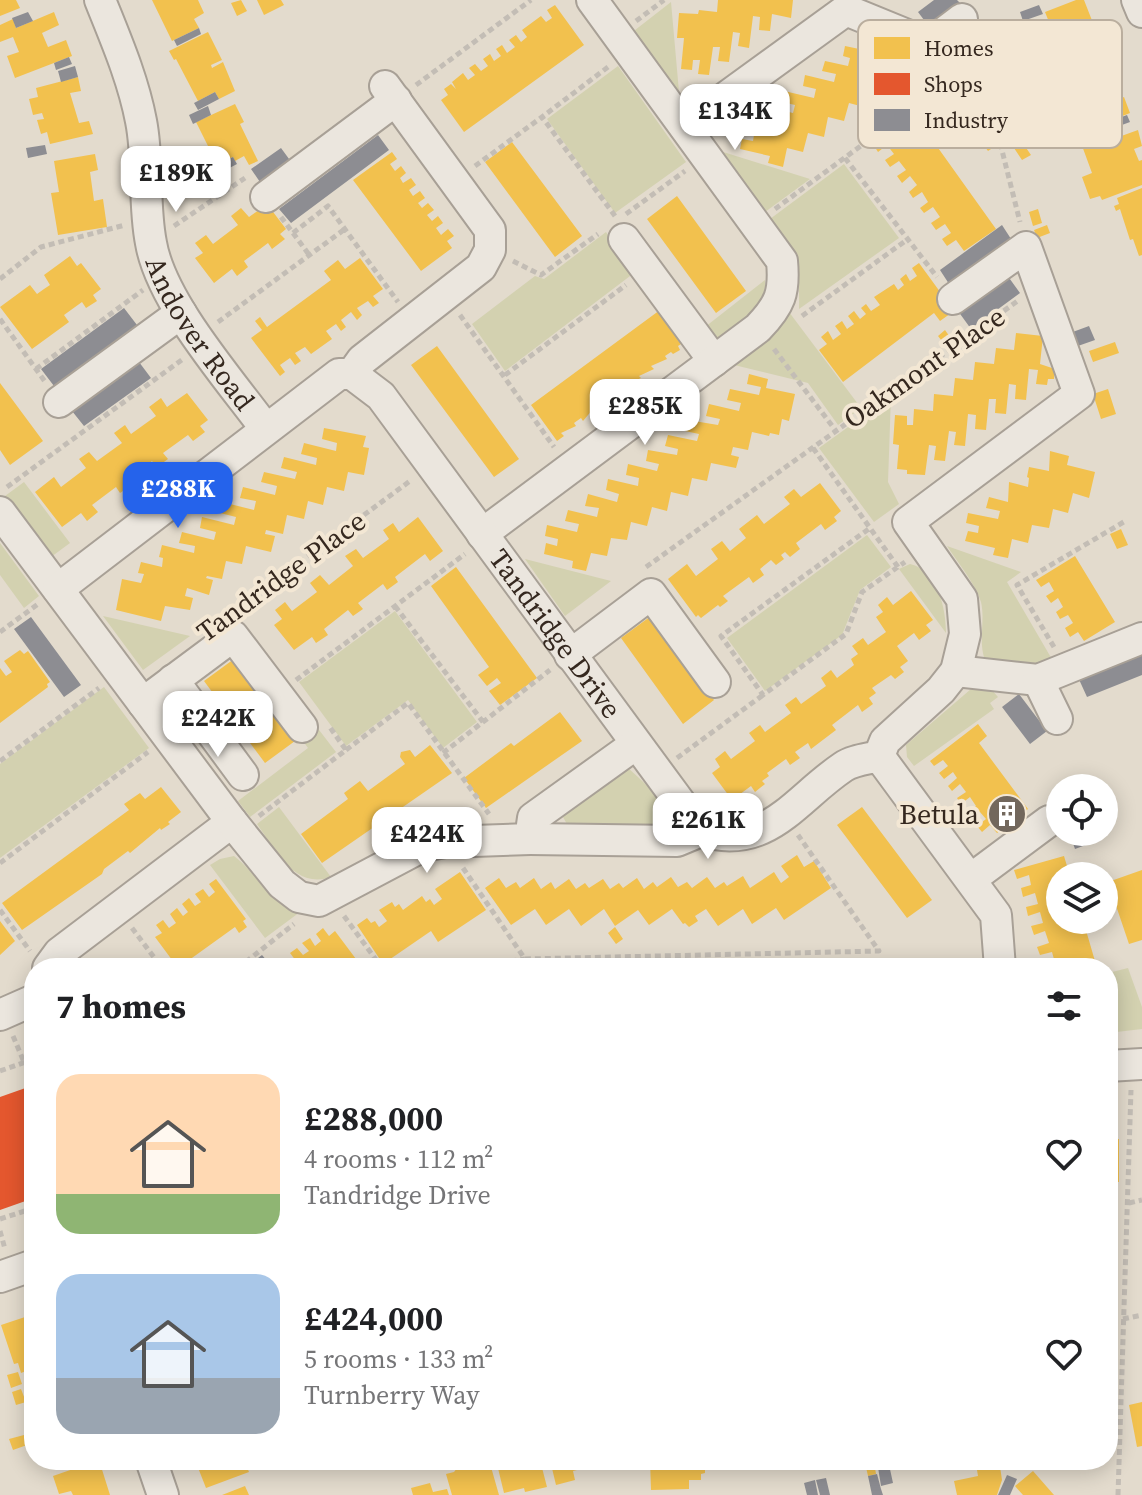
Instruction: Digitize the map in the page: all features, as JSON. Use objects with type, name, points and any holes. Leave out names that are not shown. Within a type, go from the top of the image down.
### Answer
[{"type":"street","name":"Andover Road","points":[[100,0],[130,77],[142,123],[150,230],[163,276],[194,332],[265,428]]},
{"type":"street","points":[[484,536],[758,328],[778,303],[785,284],[782,261],[592,0]]},
{"type":"street","points":[[1137,0],[1142,12]]},
{"type":"street","points":[[685,127],[846,10],[870,20]]},
{"type":"street","points":[[58,589],[265,428],[339,374],[352,374],[362,360],[481,267],[490,250],[490,230],[390,93],[266,197]]},
{"type":"street","points":[[621,229],[714,361]]},
{"type":"street","points":[[879,756],[885,741],[941,690],[956,671],[965,634],[962,599],[908,522],[1079,394],[1026,247],[953,299]]},
{"type":"street","points":[[59,402],[194,332]]},
{"type":"street","name":"Tandridge Drive","points":[[352,374],[381,396],[701,831]]},
{"type":"street","points":[[0,512],[232,822],[282,884],[299,897],[320,898],[423,846],[445,842],[677,841],[701,831],[723,837],[743,836],[763,829],[846,764],[879,756]]},
{"type":"street","points":[[570,655],[651,594],[715,682]]},
{"type":"street","points":[[143,703],[233,636],[302,727]]},
{"type":"street","points":[[956,671],[1038,680],[1142,638]]},
{"type":"street","points":[[173,680],[243,775]]},
{"type":"street","points":[[1038,680],[1057,719]]},
{"type":"street","points":[[519,840],[533,818],[636,744]]},
{"type":"street","points":[[879,756],[996,915],[999,958]]},
{"type":"street","points":[[49,958],[232,822]]},
{"type":"street","points":[[971,879],[1046,823]]},
{"type":"street","points":[[0,1015],[24,1004]]},
{"type":"street","points":[[0,1277],[24,1269]]},
{"type":"street","points":[[154,1470],[163,1495]]},
{"type":"path","points":[[390,93],[531,0]]},
{"type":"path","points":[[455,181],[629,51]]},
{"type":"path","points":[[542,117],[621,229]]},
{"type":"path","points":[[755,224],[859,148]]},
{"type":"path","points":[[1001,148],[1026,247]]},
{"type":"path","points":[[845,158],[953,299]]},
{"type":"path","points":[[0,279],[41,247],[150,230],[249,175],[310,256]]},
{"type":"path","points":[[293,233],[328,206],[411,320]]},
{"type":"path","points":[[0,492],[81,432],[194,332],[310,256],[345,229]]},
{"type":"path","points":[[793,322],[908,239]]},
{"type":"path","points":[[505,375],[647,270]]},
{"type":"path","points":[[36,369],[163,276]]},
{"type":"path","name":"Oakmont Place","points":[[758,328],[836,431],[1039,286]]},
{"type":"path","points":[[445,295],[570,470]]},
{"type":"path","points":[[0,319],[81,432]]},
{"type":"path","points":[[645,568],[836,431]]},
{"type":"path","points":[[813,448],[898,567]]},
{"type":"path","name":"Tandridge Place","points":[[227,616],[432,465]]},
{"type":"path","points":[[1067,668],[1017,585],[1127,520]]},
{"type":"path","points":[[763,695],[721,636],[870,528]]},
{"type":"path","points":[[296,681],[484,536]]},
{"type":"path","points":[[658,773],[846,634],[862,592],[925,548]]},
{"type":"path","points":[[0,632],[58,589]]},
{"type":"path","points":[[395,606],[483,722]]},
{"type":"path","points":[[443,753],[570,655]]},
{"type":"path","points":[[0,761],[120,672]]},
{"type":"path","points":[[346,750],[408,703],[443,753],[519,840]]},
{"type":"path","points":[[0,863],[168,737]]},
{"type":"path","points":[[569,958],[879,951],[783,815]]},
{"type":"path","points":[[445,842],[524,958]]},
{"type":"path","points":[[251,958],[308,913],[320,898],[373,958]]},
{"type":"path","points":[[117,908],[154,958]]},
{"type":"path","points":[[0,910],[38,958]]},
{"type":"path","points":[[0,1071],[24,1063]]},
{"type":"path","points":[[1118,1495],[1129,1203],[1127,1065]]},
{"type":"path","points":[[1129,1203],[1142,1200]]},
{"type":"path","points":[[0,1219],[24,1211]]},
{"type":"path","points":[[1123,1319],[1142,1315]]},
{"type":"shaded area","points":[[671,2],[680,103],[630,34]]},
{"type":"shaded area","points":[[618,66],[686,162],[615,213],[547,119]]},
{"type":"shaded area","points":[[720,151],[810,179],[765,212]]},
{"type":"shaded area","points":[[844,164],[899,238],[799,309],[794,261],[770,219]]},
{"type":"shaded area","points":[[606,232],[634,273],[505,371],[472,324],[535,276],[544,279]]},
{"type":"shaded area","points":[[765,280],[761,301],[756,309],[717,344],[705,327]]},
{"type":"shaded area","points":[[789,312],[861,408],[838,425],[808,383],[730,364]]},
{"type":"shaded area","points":[[891,396],[888,482],[899,504],[874,522],[819,448]]},
{"type":"shaded area","points":[[24,482],[70,543],[51,557],[5,496]]},
{"type":"shaded area","points":[[867,535],[891,567],[860,590],[842,635],[765,691],[727,638]]},
{"type":"shaded area","points":[[0,543],[39,596],[24,608],[0,575]]},
{"type":"shaded area","points":[[947,546],[1021,572],[1007,582],[1053,661],[1042,668],[988,666],[982,642],[981,602],[971,580]]},
{"type":"shaded area","points":[[525,559],[611,581],[565,616]]},
{"type":"shaded area","points":[[910,564],[920,568],[934,582],[942,602],[946,633],[899,569]]},
{"type":"shaded area","points":[[395,611],[477,722],[443,748],[408,700],[346,746],[299,682]]},
{"type":"shaded area","points":[[103,616],[190,636],[143,670]]},
{"type":"shaded area","points":[[104,687],[149,748],[0,858],[0,764]]},
{"type":"shaded area","points":[[971,689],[991,689],[998,697],[990,703],[994,709],[914,766],[907,757],[906,745]]},
{"type":"shaded area","points":[[316,726],[336,752],[250,817],[238,801],[308,748],[300,737]]},
{"type":"shaded area","points":[[629,769],[661,802],[670,823],[660,827],[568,826],[563,817],[567,810],[620,772]]},
{"type":"shaded area","points":[[279,807],[331,877],[306,878],[296,873],[279,855],[257,824]]},
{"type":"shaded area","points":[[234,856],[271,893],[300,912],[265,938],[210,865]]},
{"type":"shaded area","points":[[1128,968],[1142,1007],[1142,1029],[1118,1032],[1118,970]]},
{"type":"building: Homes","points":[[0,0],[16,0],[20,8],[0,16]]},
{"type":"building: Homes","points":[[152,0],[198,0],[204,13],[194,19],[199,28],[172,41]]},
{"type":"building: Homes","points":[[241,0],[247,11],[237,16],[231,3]]},
{"type":"building: Homes","points":[[257,0],[281,0],[284,5],[264,15]]},
{"type":"building: Homes","points":[[718,0],[793,0],[791,18],[772,14],[770,31],[759,30],[760,17],[753,16],[749,48],[738,46],[740,33],[733,32],[729,62],[718,61],[720,47],[713,47],[709,75],[698,74],[700,60],[693,60],[692,70],[681,69],[684,38],[677,38],[679,13],[698,14],[699,10],[717,12]]},
{"type":"building: Homes","points":[[1084,0],[1092,20],[1048,20],[1045,12]]},
{"type":"building: Homes","points":[[555,5],[584,45],[464,132],[441,100],[448,95],[444,89],[451,84],[456,89],[452,82],[463,73],[468,80],[475,75],[469,68],[475,64],[481,71],[488,66],[483,59],[490,54],[494,61],[501,56],[496,49],[502,45],[507,53],[515,47],[509,40],[516,35],[521,42],[527,37],[522,30],[541,16],[546,22],[552,18],[547,10]]},
{"type":"building: Homes","points":[[54,12],[59,25],[42,33],[48,47],[66,40],[72,56],[15,78],[7,56],[19,52],[13,37],[0,42],[0,25],[13,19],[16,28]]},
{"type":"building: Homes","points":[[208,32],[222,60],[211,65],[212,68],[223,62],[235,91],[219,99],[215,92],[198,101],[169,51]]},
{"type":"building: Homes","points":[[845,46],[858,49],[858,105],[849,103],[844,121],[828,117],[824,137],[808,133],[803,152],[787,148],[783,167],[768,163],[770,156],[740,149],[742,139],[753,141],[754,135],[741,131],[743,121],[773,128],[775,120],[761,116],[764,106],[793,113],[795,105],[782,102],[784,91],[814,98],[816,89],[803,86],[805,75],[834,82],[836,74],[822,71],[825,61],[848,66],[850,58],[843,56]]},
{"type":"building: Homes","points":[[78,77],[81,91],[70,93],[79,123],[89,121],[93,134],[50,144],[47,132],[41,134],[37,120],[44,119],[42,113],[33,115],[29,99],[38,97],[36,88]]},
{"type":"building: Homes","points":[[1124,97],[1130,113],[1122,116],[1122,98]]},
{"type":"building: Homes","points":[[235,104],[244,122],[240,124],[258,161],[249,165],[244,156],[217,164],[196,122]]},
{"type":"building: Homes","points":[[1138,130],[1142,146],[1134,149],[1139,161],[1142,160],[1142,185],[1102,200],[1100,196],[1090,199],[1082,177],[1092,173],[1083,148],[1122,148],[1122,136]]},
{"type":"building: Homes","points":[[512,142],[582,236],[555,257],[485,162]]},
{"type":"building: Homes","points":[[889,148],[938,148],[996,229],[964,251],[956,240],[947,246],[942,239],[951,233],[945,224],[936,230],[931,223],[940,217],[933,207],[924,213],[920,208],[928,202],[922,192],[913,198],[909,192],[917,185],[910,176],[902,183],[897,176],[906,170],[899,161],[890,167],[885,160],[894,154]]},
{"type":"building: Homes","points":[[1014,148],[1026,148],[1031,155],[1022,160]]},
{"type":"building: Homes","points":[[392,152],[397,159],[390,164],[395,171],[401,166],[406,173],[400,178],[403,183],[411,178],[416,185],[409,190],[413,196],[420,191],[425,198],[418,203],[422,208],[428,203],[434,210],[427,215],[432,221],[438,216],[443,223],[436,228],[441,235],[448,229],[454,236],[447,241],[452,248],[421,271],[353,180]]},
{"type":"building: Homes","points":[[95,154],[98,170],[90,172],[94,201],[103,199],[107,227],[58,235],[51,193],[59,192],[54,161]]},
{"type":"building: Homes","points":[[1142,188],[1142,255],[1139,256],[1120,209],[1116,211],[1114,206],[1119,204],[1117,198]]},
{"type":"building: Homes","points":[[677,196],[746,291],[716,313],[647,219]]},
{"type":"building: Homes","points":[[267,204],[286,229],[280,234],[285,239],[272,249],[268,243],[244,261],[248,267],[237,276],[232,269],[214,283],[195,258],[203,253],[195,243],[206,235],[213,244],[238,225],[231,216],[241,208],[249,217]]},
{"type":"building: Homes","points":[[1038,209],[1042,223],[1033,226],[1029,212]]},
{"type":"building: Homes","points":[[1047,225],[1050,233],[1037,238],[1034,230]]},
{"type":"building: Homes","points":[[70,256],[77,266],[81,263],[101,289],[93,295],[97,301],[86,308],[82,302],[64,315],[69,322],[32,349],[0,307],[30,285],[37,294],[50,285],[44,275]]},
{"type":"building: Homes","points":[[360,258],[383,289],[373,296],[379,303],[373,307],[368,301],[357,308],[362,315],[357,320],[351,312],[341,320],[346,327],[341,331],[336,324],[326,331],[332,339],[311,354],[305,347],[295,353],[301,361],[295,365],[290,358],[280,365],[285,372],[280,376],[251,338],[262,330],[255,321],[260,317],[267,327],[331,280],[324,271],[338,260],[345,269]]},
{"type":"building: Homes","points":[[919,263],[954,311],[940,321],[934,313],[843,382],[819,350],[827,344],[821,337],[828,331],[833,340],[841,334],[835,326],[842,321],[847,329],[854,324],[848,316],[854,311],[860,319],[866,314],[861,308],[866,304],[871,311],[880,305],[874,297],[894,284],[898,290],[904,285],[900,279],[906,274],[910,281],[917,276],[912,268]]},
{"type":"building: Homes","points":[[660,310],[684,342],[678,346],[680,350],[671,352],[665,356],[667,359],[651,366],[654,369],[626,385],[628,388],[621,393],[619,390],[612,394],[615,397],[608,402],[606,399],[596,412],[593,409],[583,421],[581,418],[574,423],[576,426],[561,433],[564,436],[557,441],[531,405]]},
{"type":"building: Homes","points":[[945,330],[952,340],[945,345],[938,336]]},
{"type":"building: Homes","points":[[1016,333],[1043,336],[1040,364],[1055,369],[1054,379],[1048,379],[1047,385],[1036,384],[1038,370],[1029,369],[1026,400],[1015,399],[1016,385],[1009,384],[1006,414],[995,413],[996,399],[989,399],[986,430],[975,429],[976,415],[968,414],[965,446],[954,445],[956,432],[949,431],[945,461],[934,460],[936,446],[929,445],[925,475],[907,474],[907,470],[897,469],[899,445],[893,444],[895,415],[907,416],[907,425],[913,425],[914,409],[933,411],[934,394],[953,396],[955,378],[973,380],[975,362],[994,364],[996,348],[1014,350]]},
{"type":"building: Homes","points":[[1115,342],[1119,353],[1093,362],[1089,351]]},
{"type":"building: Homes","points":[[437,346],[519,459],[494,477],[411,365]]},
{"type":"building: Homes","points":[[749,374],[768,379],[766,388],[795,394],[789,421],[782,419],[779,435],[752,432],[748,450],[733,447],[731,455],[739,457],[736,468],[711,463],[707,481],[692,478],[688,496],[671,492],[667,511],[652,507],[647,526],[631,522],[627,540],[611,538],[607,556],[591,553],[586,571],[572,568],[573,561],[544,554],[546,543],[557,546],[558,539],[545,536],[547,525],[577,532],[579,524],[565,521],[568,510],[597,517],[599,508],[585,506],[588,494],[617,502],[619,494],[606,490],[608,479],[638,486],[639,478],[626,475],[628,464],[657,471],[659,464],[646,461],[648,450],[677,455],[678,449],[665,446],[668,435],[697,441],[699,434],[685,431],[688,420],[718,425],[720,419],[706,416],[709,404],[739,411],[741,403],[727,400],[730,389],[759,395],[761,387],[747,384]]},
{"type":"building: Homes","points":[[0,383],[43,441],[10,465],[0,450]]},
{"type":"building: Homes","points":[[1108,389],[1116,414],[1101,419],[1093,394]]},
{"type":"building: Homes","points":[[187,393],[208,420],[200,426],[205,432],[193,441],[188,435],[163,453],[168,459],[157,467],[152,461],[128,479],[132,485],[120,493],[116,487],[92,505],[98,512],[87,521],[81,513],[62,527],[35,492],[54,477],[61,487],[86,468],[79,459],[89,452],[97,461],[122,443],[114,433],[125,425],[131,434],[156,416],[149,407],[161,398],[167,407]]},
{"type":"building: Homes","points":[[324,428],[366,436],[363,447],[369,448],[364,475],[348,472],[344,491],[327,487],[323,505],[308,501],[304,519],[287,515],[283,534],[266,530],[265,534],[275,536],[271,552],[246,546],[242,564],[226,561],[222,579],[207,576],[213,580],[209,595],[187,588],[185,596],[193,598],[190,610],[165,606],[161,621],[116,610],[122,579],[141,583],[144,574],[138,573],[141,562],[162,567],[163,558],[159,557],[162,545],[194,553],[195,546],[179,543],[182,532],[214,540],[216,532],[200,528],[202,517],[234,525],[236,517],[220,513],[222,502],[254,510],[256,501],[240,498],[243,487],[275,495],[277,486],[261,482],[264,472],[295,479],[297,472],[281,468],[284,457],[316,465],[317,458],[301,454],[304,443],[336,451],[337,443],[322,439]]},
{"type":"building: Homes","points":[[1050,451],[1069,456],[1067,465],[1095,472],[1089,498],[1073,493],[1068,513],[1053,509],[1049,528],[1032,525],[1028,543],[1012,539],[1008,558],[993,555],[995,548],[965,541],[968,531],[978,533],[979,526],[966,523],[968,513],[998,519],[1000,511],[986,508],[989,497],[1008,502],[1009,482],[1028,487],[1029,467],[1049,471]]},
{"type":"building: Homes","points":[[820,483],[841,511],[834,517],[837,521],[825,530],[821,524],[796,543],[800,549],[790,557],[785,552],[781,555],[784,559],[776,565],[771,560],[760,569],[764,575],[753,583],[749,577],[723,596],[728,601],[701,618],[696,617],[668,579],[687,564],[696,576],[718,559],[711,549],[722,541],[730,551],[746,538],[739,529],[757,515],[764,524],[790,504],[784,497],[794,489],[801,497]]},
{"type":"building: Homes","points":[[418,517],[443,551],[430,561],[425,554],[395,577],[398,582],[387,590],[383,584],[358,603],[363,609],[353,616],[348,610],[324,629],[328,635],[316,643],[312,637],[294,650],[274,625],[282,619],[275,610],[285,602],[292,611],[317,592],[310,583],[320,575],[329,585],[353,566],[345,556],[356,549],[363,558],[389,539],[383,530],[393,523],[399,532]]},
{"type":"building: Homes","points":[[1121,529],[1128,545],[1117,549],[1110,534]]},
{"type":"building: Homes","points":[[1075,556],[1115,622],[1084,641],[1078,632],[1070,637],[1065,628],[1073,623],[1068,615],[1060,619],[1056,612],[1063,607],[1058,598],[1051,603],[1046,596],[1054,591],[1049,582],[1041,587],[1036,580]]},
{"type":"building: Homes","points":[[456,567],[537,678],[500,705],[489,691],[501,683],[497,678],[487,686],[478,675],[489,667],[431,586]]},
{"type":"building: Homes","points":[[911,591],[933,620],[926,625],[931,631],[919,640],[914,633],[897,646],[908,661],[900,667],[904,672],[895,679],[891,675],[872,688],[876,693],[869,698],[873,704],[862,712],[858,705],[832,725],[836,730],[811,749],[808,743],[795,752],[800,758],[790,765],[786,759],[767,773],[769,776],[762,781],[765,784],[755,792],[751,786],[732,800],[712,773],[720,767],[715,759],[725,751],[731,759],[755,741],[749,733],[760,725],[765,732],[791,713],[785,705],[796,697],[801,704],[826,686],[821,678],[831,670],[837,678],[854,665],[851,659],[858,654],[852,646],[863,638],[868,645],[886,632],[876,617],[883,612],[878,605],[887,597],[893,605]]},
{"type":"building: Homes","points":[[651,616],[714,700],[683,724],[621,638]]},
{"type":"building: Homes","points":[[20,650],[24,654],[28,651],[50,682],[48,687],[0,723],[0,668],[6,676],[12,672],[4,661]]},
{"type":"building: Homes","points":[[234,659],[295,741],[265,763],[204,681]]},
{"type":"building: Homes","points":[[560,712],[582,741],[486,808],[464,778]]},
{"type":"building: Homes","points":[[978,724],[987,736],[979,743],[1028,809],[997,833],[990,825],[982,832],[977,826],[986,819],[980,812],[971,818],[967,813],[976,806],[970,797],[961,804],[957,798],[966,792],[960,784],[952,791],[948,786],[957,778],[953,772],[944,779],[939,773],[948,766],[943,760],[934,766],[930,761]]},
{"type":"building: Homes","points":[[430,745],[452,773],[322,863],[301,834],[348,799],[344,793],[360,781],[368,791],[405,764],[400,757],[401,752],[410,750],[415,757]]},
{"type":"building: Homes","points":[[161,787],[181,812],[168,822],[170,824],[160,828],[130,853],[128,851],[104,869],[102,874],[22,930],[2,903],[129,810],[124,804],[140,793],[145,799]]},
{"type":"building: Homes","points":[[862,807],[932,900],[907,918],[837,825]]},
{"type":"building: Homes","points":[[797,855],[804,867],[814,861],[831,888],[784,920],[776,908],[752,924],[743,909],[718,926],[706,909],[695,916],[698,921],[689,927],[672,909],[649,925],[638,910],[615,926],[604,909],[581,926],[569,909],[546,925],[535,909],[511,925],[485,888],[499,878],[506,888],[516,882],[520,888],[534,878],[541,889],[551,882],[555,889],[569,879],[576,889],[585,883],[589,888],[603,879],[610,889],[619,883],[623,888],[637,878],[644,889],[653,882],[657,887],[671,877],[678,887],[687,882],[692,888],[707,877],[715,888],[724,882],[727,886],[743,876],[750,888],[774,872],[781,883],[789,877],[781,866]]},
{"type":"building: Homes","points":[[1064,856],[1066,862],[1046,862],[1046,934],[1045,931],[1034,935],[1031,926],[1043,923],[1040,912],[1028,916],[1026,907],[1038,904],[1035,893],[1023,897],[1021,888],[1031,885],[1029,875],[1017,879],[1014,870]]},
{"type":"building: Homes","points":[[1142,870],[1142,940],[1129,944],[1118,912],[1118,878]]},
{"type":"building: Homes","points":[[460,872],[486,910],[438,942],[431,931],[392,958],[379,958],[357,925],[367,918],[379,927],[387,921],[379,910],[392,902],[395,907],[399,904],[403,910],[422,896],[434,905],[442,899],[435,889]]},
{"type":"building: Homes","points":[[216,879],[246,919],[243,921],[247,927],[239,933],[235,927],[192,958],[171,958],[155,937],[162,933],[156,925],[163,920],[169,928],[176,923],[170,914],[177,908],[183,916],[188,912],[182,904],[189,898],[195,906],[201,902],[195,894],[203,889],[209,897],[215,892],[209,884]]},
{"type":"building: Homes","points":[[0,921],[15,941],[0,955]]},
{"type":"building: Homes","points":[[615,927],[623,939],[616,944],[608,933]]},
{"type":"building: Homes","points":[[323,928],[329,936],[335,931],[355,958],[294,958],[290,953],[297,948],[303,955],[309,951],[302,943],[310,938],[315,946],[321,941],[316,934]]},
{"type":"building: Homes","points":[[1046,934],[1087,934],[1094,958],[1054,958],[1052,952],[1040,955],[1037,947],[1049,943]]},
{"type":"building: Homes","points":[[1118,1139],[1119,1139],[1118,1182]]},
{"type":"building: Homes","points":[[24,1317],[24,1372],[21,1373],[18,1363],[14,1364],[1,1325]]},
{"type":"building: Homes","points":[[18,1372],[22,1384],[11,1388],[7,1375]]},
{"type":"building: Homes","points":[[21,1389],[24,1403],[16,1405],[12,1392]]},
{"type":"building: Homes","points":[[1142,1402],[1142,1446],[1137,1447],[1129,1405]]},
{"type":"building: Homes","points":[[24,1435],[24,1446],[13,1450],[9,1439]]},
{"type":"building: Homes","points":[[70,1470],[102,1470],[110,1495],[73,1495],[71,1491],[59,1494],[53,1476]]},
{"type":"building: Homes","points":[[199,1470],[249,1472],[206,1488]]},
{"type":"building: Homes","points":[[492,1470],[499,1495],[452,1495],[446,1474]]},
{"type":"building: Homes","points":[[498,1470],[543,1470],[547,1487],[504,1493]]},
{"type":"building: Homes","points":[[552,1470],[577,1470],[573,1471],[575,1480],[556,1485]]},
{"type":"building: Homes","points":[[650,1470],[705,1470],[701,1480],[689,1480],[689,1489],[651,1490]]},
{"type":"building: Homes","points":[[867,1470],[875,1470],[876,1474],[868,1476]]},
{"type":"building: Homes","points":[[977,1470],[1000,1470],[1002,1480],[997,1495],[957,1495],[954,1481],[978,1476]]},
{"type":"building: Homes","points":[[1033,1471],[1054,1495],[1023,1495],[1015,1486]]},
{"type":"building: Homes","points":[[430,1483],[433,1492],[447,1489],[449,1495],[413,1495],[411,1488]]},
{"type":"building: Homes","points":[[245,1486],[249,1495],[222,1495]]},
{"type":"building: Shops","points":[[24,1089],[24,1202],[0,1210],[0,1097]]},
{"type":"building: Industry","points":[[934,0],[957,0],[961,4],[940,20],[924,20],[918,12]]},
{"type":"building: Industry","points":[[1039,5],[1043,14],[1023,20],[1020,12]]},
{"type":"building: Industry","points":[[28,12],[33,21],[16,28],[12,18]]},
{"type":"building: Industry","points":[[199,28],[201,34],[177,46],[174,40]]},
{"type":"building: Industry","points":[[69,57],[72,64],[56,70],[54,63]]},
{"type":"building: Industry","points":[[75,66],[78,77],[61,82],[58,71]]},
{"type":"building: Industry","points":[[215,92],[219,99],[198,110],[194,103]]},
{"type":"building: Industry","points":[[208,106],[211,115],[193,124],[189,115]]},
{"type":"building: Industry","points":[[1127,115],[1130,122],[1122,125],[1122,117]]},
{"type":"building: Industry","points":[[378,135],[389,150],[291,223],[279,209]]},
{"type":"building: Industry","points":[[45,145],[47,154],[28,158],[26,148]]},
{"type":"building: Industry","points":[[281,148],[292,163],[262,185],[251,169]]},
{"type":"building: Industry","points":[[233,157],[237,164],[218,174],[214,166]]},
{"type":"building: Industry","points":[[1002,225],[1013,242],[951,287],[940,270]]},
{"type":"building: Industry","points":[[1007,275],[1020,293],[971,329],[958,311]]},
{"type":"building: Industry","points":[[124,308],[137,325],[54,386],[41,369]]},
{"type":"building: Industry","points":[[1089,326],[1095,340],[1075,347],[1070,333]]},
{"type":"building: Industry","points":[[139,362],[151,378],[84,426],[72,411]]},
{"type":"building: Industry","points":[[31,617],[81,685],[64,697],[14,629]]},
{"type":"building: Industry","points":[[1142,648],[1142,675],[1087,697],[1077,675]]},
{"type":"building: Industry","points":[[1019,694],[1047,731],[1030,744],[1002,707]]},
{"type":"building: Industry","points":[[878,1470],[890,1470],[893,1483],[881,1486]]},
{"type":"building: Industry","points":[[877,1474],[883,1495],[872,1495],[868,1476]]},
{"type":"building: Industry","points":[[1007,1475],[1017,1479],[1010,1495],[998,1495]]},
{"type":"building: Industry","points":[[826,1478],[830,1495],[820,1495],[816,1480]]},
{"type":"building: Industry","points":[[815,1480],[818,1495],[807,1495],[804,1483]]},
{"type":"place","name":"Betula","points":[[1007,814]]}]
